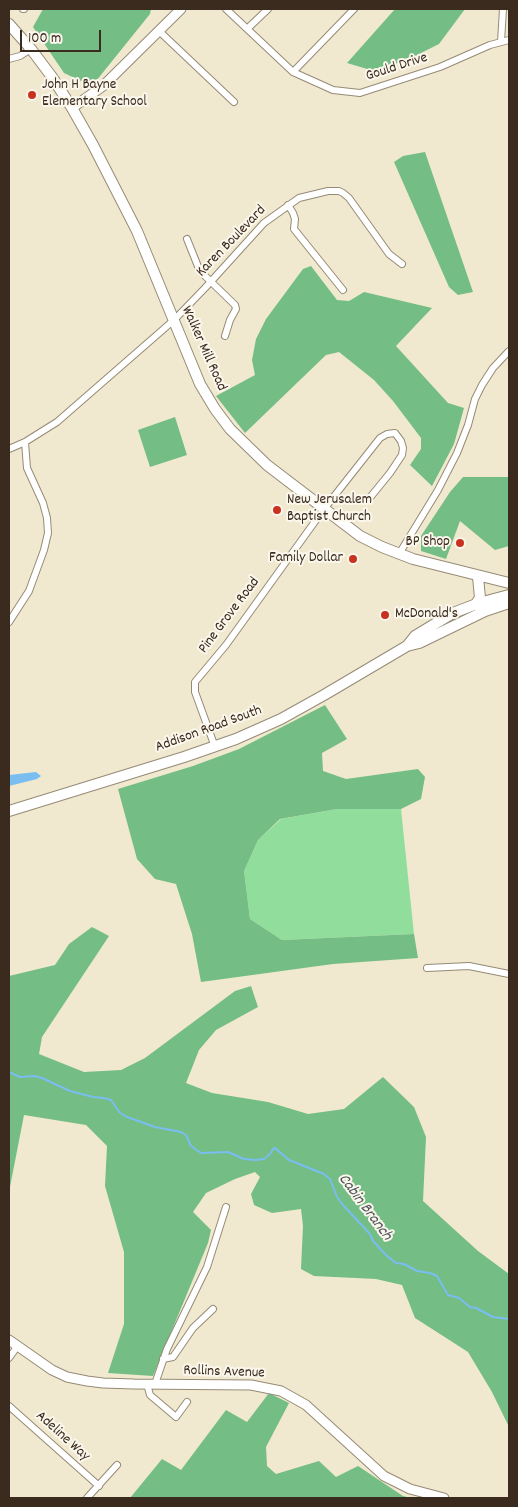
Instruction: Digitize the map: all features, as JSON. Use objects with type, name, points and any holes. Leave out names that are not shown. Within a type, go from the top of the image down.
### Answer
[{"type":"main road","name":"Walker Mill Road","points":[[9,24],[31,50],[72,108],[103,162],[137,231],[200,384],[230,429],[267,465],[360,536],[382,548],[413,559],[478,577],[509,583]]},
{"type":"main road","points":[[478,577],[490,587],[494,603],[509,603]]},
{"type":"main road","points":[[475,604],[480,598],[478,577]]},
{"type":"main road","name":"Addison Road South","points":[[9,811],[215,746],[281,719],[407,646],[467,619],[509,595]]},
{"type":"main road","name":"Addison Road South","points":[[407,646],[415,636],[453,613],[475,604],[494,603]]},
{"type":"street","points":[[72,108],[103,86],[181,9]]},
{"type":"street","name":"Gould Drive","points":[[226,9],[292,72],[333,90],[360,93],[440,67],[490,45],[509,40]]},
{"type":"street","points":[[247,29],[268,9]]},
{"type":"street","points":[[292,72],[354,9]]},
{"type":"street","points":[[501,42],[503,9]]},
{"type":"street","points":[[159,31],[234,102]]},
{"type":"street","points":[[9,59],[31,50]]},
{"type":"street","name":"Karen Boulevard","points":[[9,449],[25,442],[57,422],[174,320],[264,223],[299,198],[328,191],[344,193],[389,254],[402,264]]},
{"type":"street","points":[[288,205],[295,219],[294,229],[343,290]]},
{"type":"street","points":[[187,239],[199,269],[236,306],[225,336]]},
{"type":"street","points":[[399,554],[458,453],[475,399],[482,385],[492,368],[509,351]]},
{"type":"street","points":[[324,510],[380,438],[386,434],[395,433],[401,441],[402,455],[368,500],[355,500]]},
{"type":"street","points":[[9,622],[29,591],[48,533],[44,503],[27,468],[25,442]]},
{"type":"street","name":"Pine Grove Road","points":[[215,746],[195,692],[194,684],[243,621],[324,510]]},
{"type":"street","points":[[427,968],[469,966],[509,974]]},
{"type":"street","points":[[187,1402],[176,1417],[150,1395],[151,1384],[207,1267],[226,1207]]},
{"type":"street","points":[[163,1359],[173,1357],[193,1328],[213,1309]]},
{"type":"street","name":"Rollins Avenue","points":[[9,1340],[52,1370],[67,1376],[103,1383],[251,1385],[281,1391],[306,1405],[384,1476],[410,1489],[444,1498]]},
{"type":"street","points":[[9,1358],[17,1347]]},
{"type":"street","name":"Adeline Way","points":[[9,1406],[99,1486]]},
{"type":"street","points":[[87,1498],[117,1466]]},
{"type":"green space","points":[[43,9],[151,9],[150,14],[92,86],[64,73],[33,27]]},
{"type":"green space","points":[[395,9],[465,9],[439,44],[407,60],[374,71],[347,63]]},
{"type":"green space","points":[[425,152],[473,292],[458,295],[449,287],[394,162],[403,156]]},
{"type":"green space","points":[[311,266],[337,300],[349,301],[364,292],[432,308],[396,346],[448,403],[464,408],[454,444],[432,486],[410,465],[421,449],[421,438],[393,401],[374,380],[339,352],[326,355],[245,433],[216,396],[255,375],[252,360],[256,339],[266,319],[303,269]]},
{"type":"green space","points":[[175,417],[187,455],[150,467],[138,430]]},
{"type":"green space","points":[[463,477],[509,477],[509,546],[495,550],[460,521],[446,559],[421,551],[421,536],[450,492]]},
{"type":"green space","points":[[325,705],[347,739],[322,753],[323,771],[346,779],[418,769],[425,777],[421,799],[401,809],[337,809],[280,819],[258,840],[244,871],[250,919],[282,940],[414,934],[418,958],[333,964],[201,982],[192,934],[176,884],[155,879],[137,859],[118,789],[193,766],[239,749]]},
{"type":"green space","points":[[337,809],[401,809],[414,934],[282,940],[250,919],[244,871],[258,840],[281,819]]},
{"type":"green space","points":[[92,927],[109,936],[42,1037],[39,1054],[84,1072],[121,1070],[145,1058],[235,991],[251,986],[258,1007],[216,1030],[199,1050],[186,1083],[212,1093],[268,1102],[308,1114],[344,1109],[383,1077],[414,1107],[426,1137],[423,1201],[478,1251],[509,1274],[509,1427],[492,1392],[468,1352],[415,1318],[402,1285],[376,1279],[314,1276],[301,1269],[303,1226],[301,1209],[272,1213],[254,1205],[251,1194],[260,1177],[255,1172],[206,1193],[193,1212],[211,1230],[208,1243],[153,1376],[108,1373],[124,1324],[124,1252],[105,1186],[107,1146],[86,1125],[24,1115],[9,1192],[9,976],[55,965],[69,944]]},
{"type":"green space","points":[[269,1393],[289,1403],[266,1447],[267,1466],[276,1474],[319,1461],[336,1477],[358,1466],[403,1496],[411,1498],[130,1498],[162,1459],[181,1470],[226,1410],[247,1422]]},
{"type":"water","points":[[36,772],[41,776],[37,779],[9,786],[9,775]]},
{"type":"waterway","name":"Cabin Branch","points":[[9,1072],[20,1077],[35,1076],[70,1091],[111,1100],[120,1113],[127,1117],[155,1127],[181,1132],[186,1135],[191,1146],[201,1153],[228,1152],[244,1159],[256,1160],[264,1159],[275,1148],[289,1160],[324,1174],[330,1179],[337,1197],[343,1205],[370,1234],[373,1241],[396,1263],[437,1276],[448,1295],[459,1298],[470,1307],[493,1317],[509,1319]]},
{"type":"place","name":"John H Bayne Elementary School","points":[[32,95]]},
{"type":"place","name":"New Jerusalem Baptist Church","points":[[277,510]]},
{"type":"place","name":"BP Shop","points":[[460,543]]},
{"type":"place","name":"Family Dollar","points":[[353,559]]},
{"type":"place","name":"McDonald's","points":[[385,615]]}]
